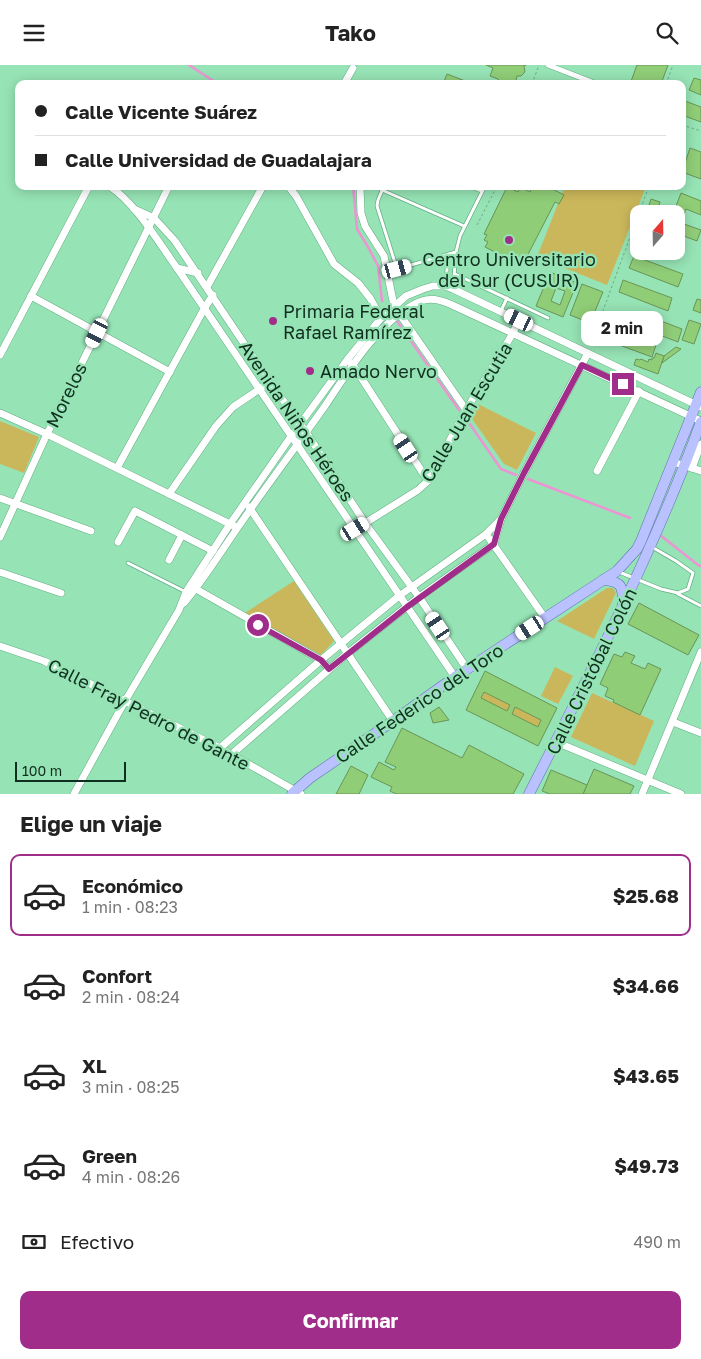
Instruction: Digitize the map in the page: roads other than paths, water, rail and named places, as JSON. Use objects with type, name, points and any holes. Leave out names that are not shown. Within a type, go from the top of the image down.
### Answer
[{"type":"main road","points":[[698,420],[701,391]]},
{"type":"main road","name":"Calle Federico del Toro","points":[[296,793],[310,778],[455,677],[617,571],[637,549],[673,462],[698,420]]},
{"type":"main road","name":"Calle Cristóbal Colón","points":[[529,794],[636,579],[688,467],[698,420]]},
{"type":"main road","points":[[603,580],[616,582],[620,585],[623,592],[623,605]]},
{"type":"street","points":[[548,65],[587,80]]},
{"type":"street","points":[[346,80],[353,68]]},
{"type":"street","points":[[0,355],[87,190]]},
{"type":"street","name":"Avenida Niños Héroes","points":[[114,190],[134,209],[177,268],[455,677]]},
{"type":"street","name":"Morelos","points":[[0,537],[47,433],[168,190]]},
{"type":"street","points":[[207,287],[261,190]]},
{"type":"street","points":[[291,190],[334,264],[358,283],[370,298],[381,318]]},
{"type":"street","points":[[360,190],[361,213],[365,226],[384,256],[394,306],[466,410]]},
{"type":"street","name":"Avenida Niños Héroes","points":[[134,209],[154,217],[175,241],[213,295],[270,383],[306,432],[365,523],[419,597],[467,669]]},
{"type":"street","points":[[177,268],[198,273]]},
{"type":"street","points":[[247,506],[298,444],[381,318],[406,296],[433,286],[445,286],[453,289],[698,406]]},
{"type":"street","points":[[117,468],[213,295]]},
{"type":"street","points":[[31,296],[170,372]]},
{"type":"street","points":[[179,609],[196,589],[300,424],[350,363],[384,327],[412,305],[425,300],[437,299],[450,304],[698,420]]},
{"type":"street","name":"Calle Juan Escutia","points":[[355,529],[418,490],[428,481],[466,410],[519,320]]},
{"type":"street","points":[[232,754],[348,653],[419,597],[494,544],[501,519],[588,353]]},
{"type":"street","points":[[350,363],[428,481]]},
{"type":"street","points":[[169,494],[216,426],[233,407],[270,383]]},
{"type":"street","points":[[597,471],[639,391]]},
{"type":"street","points":[[0,413],[47,433],[234,526]]},
{"type":"street","points":[[688,467],[701,444]]},
{"type":"street","points":[[673,462],[701,471]]},
{"type":"street","points":[[0,498],[91,531]]},
{"type":"street","points":[[247,506],[394,721]]},
{"type":"street","points":[[118,542],[135,511],[212,551]]},
{"type":"street","points":[[220,748],[321,660],[399,596],[486,534],[501,519]]},
{"type":"street","points":[[74,794],[125,701],[179,609],[186,593],[212,551],[234,526]]},
{"type":"street","points":[[486,534],[545,618]]},
{"type":"street","points":[[169,560],[182,535]]},
{"type":"street","points":[[0,572],[61,593]]},
{"type":"street","points":[[186,593],[196,589]]},
{"type":"street","points":[[196,589],[321,660],[329,669]]},
{"type":"street","name":"Calle Fray Pedro de Gante","points":[[0,646],[44,661],[220,748],[296,793]]},
{"type":"street","points":[[642,794],[699,661],[701,652]]},
{"type":"street","points":[[673,722],[701,733]]},
{"type":"street","points":[[556,742],[681,794]]},
{"type":"lane","points":[[456,252],[397,269],[377,206],[378,200],[382,191],[464,227]]},
{"type":"lane","points":[[453,289],[456,252],[460,236],[482,191]]},
{"type":"lane","points":[[445,286],[447,255]]},
{"type":"lane","points":[[454,274],[548,318]]},
{"type":"lane","points":[[500,311],[507,298]]},
{"type":"lane","points":[[641,541],[693,573],[688,589],[678,593]]},
{"type":"lane","points":[[128,563],[186,593]]},
{"type":"lane","points":[[617,571],[661,589],[678,593],[701,606]]},
{"type":"waterway","points":[[189,65],[212,80]]},
{"type":"waterway","points":[[353,190],[357,229],[378,266],[382,301]]},
{"type":"waterway","points":[[397,321],[459,410]]},
{"type":"waterway","points":[[467,420],[501,469],[516,475]]},
{"type":"waterway","points":[[528,479],[630,518]]},
{"type":"waterway","points":[[660,535],[701,566]]},
{"type":"place","name":"Centro Universitario del Sur (CUSUR)","points":[[509,240]]},
{"type":"place","name":"Primaria Federal Rafael Ramírez","points":[[273,321]]},
{"type":"place","name":"Amado Nervo","points":[[310,371]]}]
